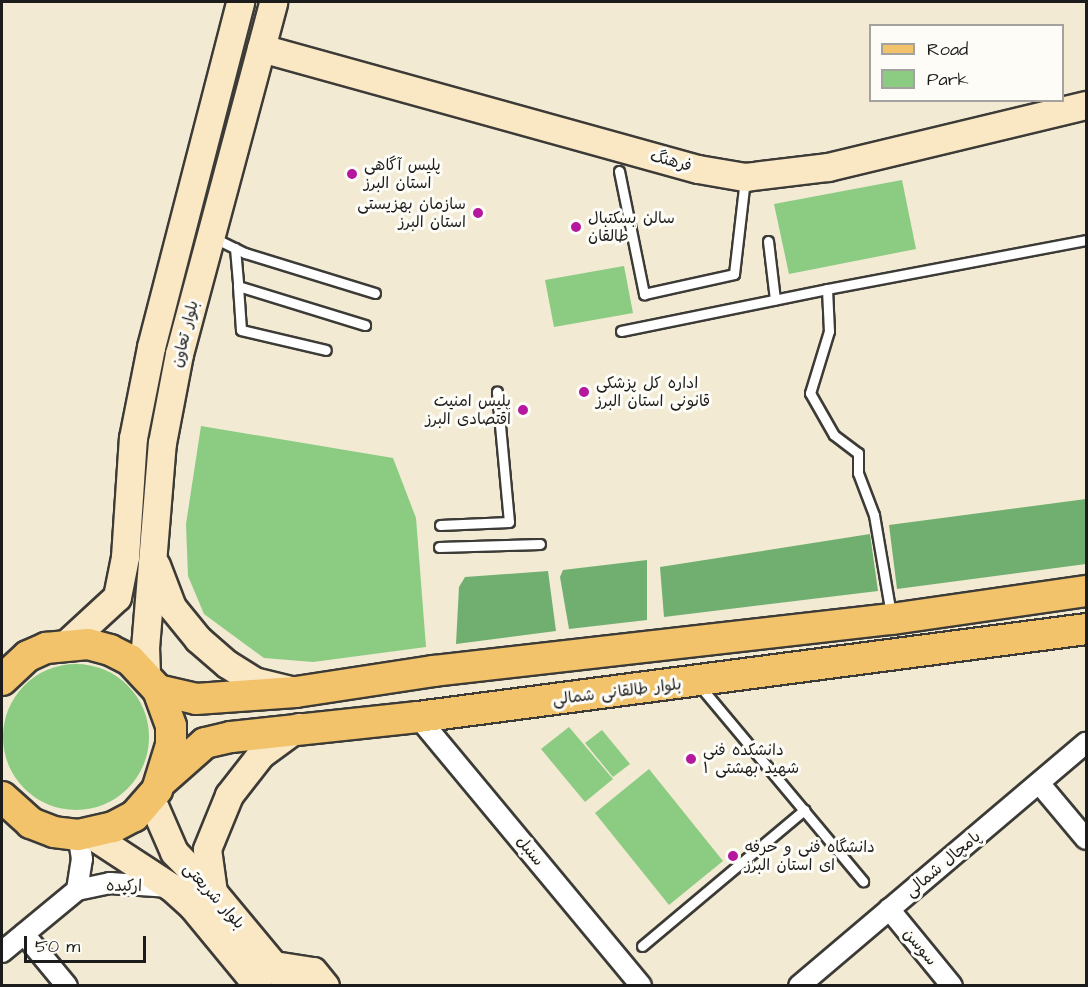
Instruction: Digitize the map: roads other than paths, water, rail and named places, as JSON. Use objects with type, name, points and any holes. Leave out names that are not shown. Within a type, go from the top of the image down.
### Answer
[{"type":"main road","name":"بلوار تعاون","points":[[117,597],[125,557],[133,438],[151,347],[240,2]]},
{"type":"main road","name":"بلوار تعاون","points":[[152,682],[150,602],[162,443],[179,354],[273,2]]},
{"type":"main road","name":"فرهنگ","points":[[261,48],[698,169],[745,177],[828,166],[1086,105]]},
{"type":"main road","points":[[154,559],[172,606],[198,639],[227,664],[254,681],[296,692]]},
{"type":"main road","points":[[66,644],[110,650],[152,682],[196,699],[296,692],[434,671],[892,619],[1086,591]]},
{"type":"main road","points":[[117,597],[119,606],[133,614],[143,611],[150,602]]},
{"type":"main road","points":[[5,674],[28,656],[66,644],[117,597]]},
{"type":"main road","name":"بلوار طالقانی شمالی","points":[[84,834],[113,827],[157,790],[205,743],[240,735],[299,727],[418,717],[1086,629]]},
{"type":"main road","points":[[152,682],[171,726],[171,744],[157,790]]},
{"type":"main road","points":[[234,697],[219,716],[222,726],[240,735]]},
{"type":"main road","points":[[213,892],[207,849],[229,795],[261,754],[299,727]]},
{"type":"main road","name":"بلوار شریعتی","points":[[157,790],[174,852],[213,892],[266,975]]},
{"type":"main road","points":[[2,797],[31,823]]},
{"type":"main road","points":[[2,814],[54,832],[84,834]]},
{"type":"main road","name":"بلوار شریعتی","points":[[84,834],[161,880],[266,975],[291,986]]},
{"type":"main road","points":[[161,880],[151,864],[157,855],[174,852]]},
{"type":"main road","points":[[266,975],[313,971],[325,986]]},
{"type":"street","name":"سنبل","points":[[418,717],[641,986]]},
{"type":"street","name":"پامچال شمالی","points":[[799,986],[1086,743]]},
{"type":"street","points":[[1039,783],[1086,839]]},
{"type":"street","points":[[77,890],[84,834]]},
{"type":"street","name":"ارکیده","points":[[2,952],[77,890],[110,883],[161,880]]},
{"type":"street","name":"سوسن","points":[[889,909],[952,986]]},
{"type":"street","points":[[24,934],[68,986]]},
{"type":"lane","points":[[619,171],[644,294],[734,274],[745,177]]},
{"type":"lane","points":[[210,236],[235,248],[375,293]]},
{"type":"lane","points":[[621,331],[1086,240]]},
{"type":"lane","points":[[768,241],[775,300]]},
{"type":"lane","points":[[235,248],[241,330],[326,350]]},
{"type":"lane","points":[[238,286],[365,325]]},
{"type":"lane","points":[[827,289],[829,331],[810,393],[834,435],[858,453],[858,472],[874,515],[892,619]]},
{"type":"lane","points":[[440,525],[509,522],[497,392]]},
{"type":"lane","points":[[439,547],[540,544]]},
{"type":"lane","points":[[696,681],[863,881]]},
{"type":"lane","points":[[642,946],[804,810]]},
{"type":"place","name":"پلیس آگاهی استان البرز","points":[[352,174]]},
{"type":"place","name":"سازمان بهزیستی استان البرز","points":[[478,213]]},
{"type":"place","name":"سالن بسکتبال طالقان","points":[[576,227]]},
{"type":"place","name":"اداره کل پزشکی قانونی استان البرز","points":[[584,392]]},
{"type":"place","name":"پلیس امنیت اقتصادی البرز","points":[[523,410]]},
{"type":"place","name":"دانشکده فنی شهید بهشتی ۱","points":[[691,759]]},
{"type":"place","name":"دانشگاه فنی و حرفه ای استان البرز","points":[[733,856]]}]
